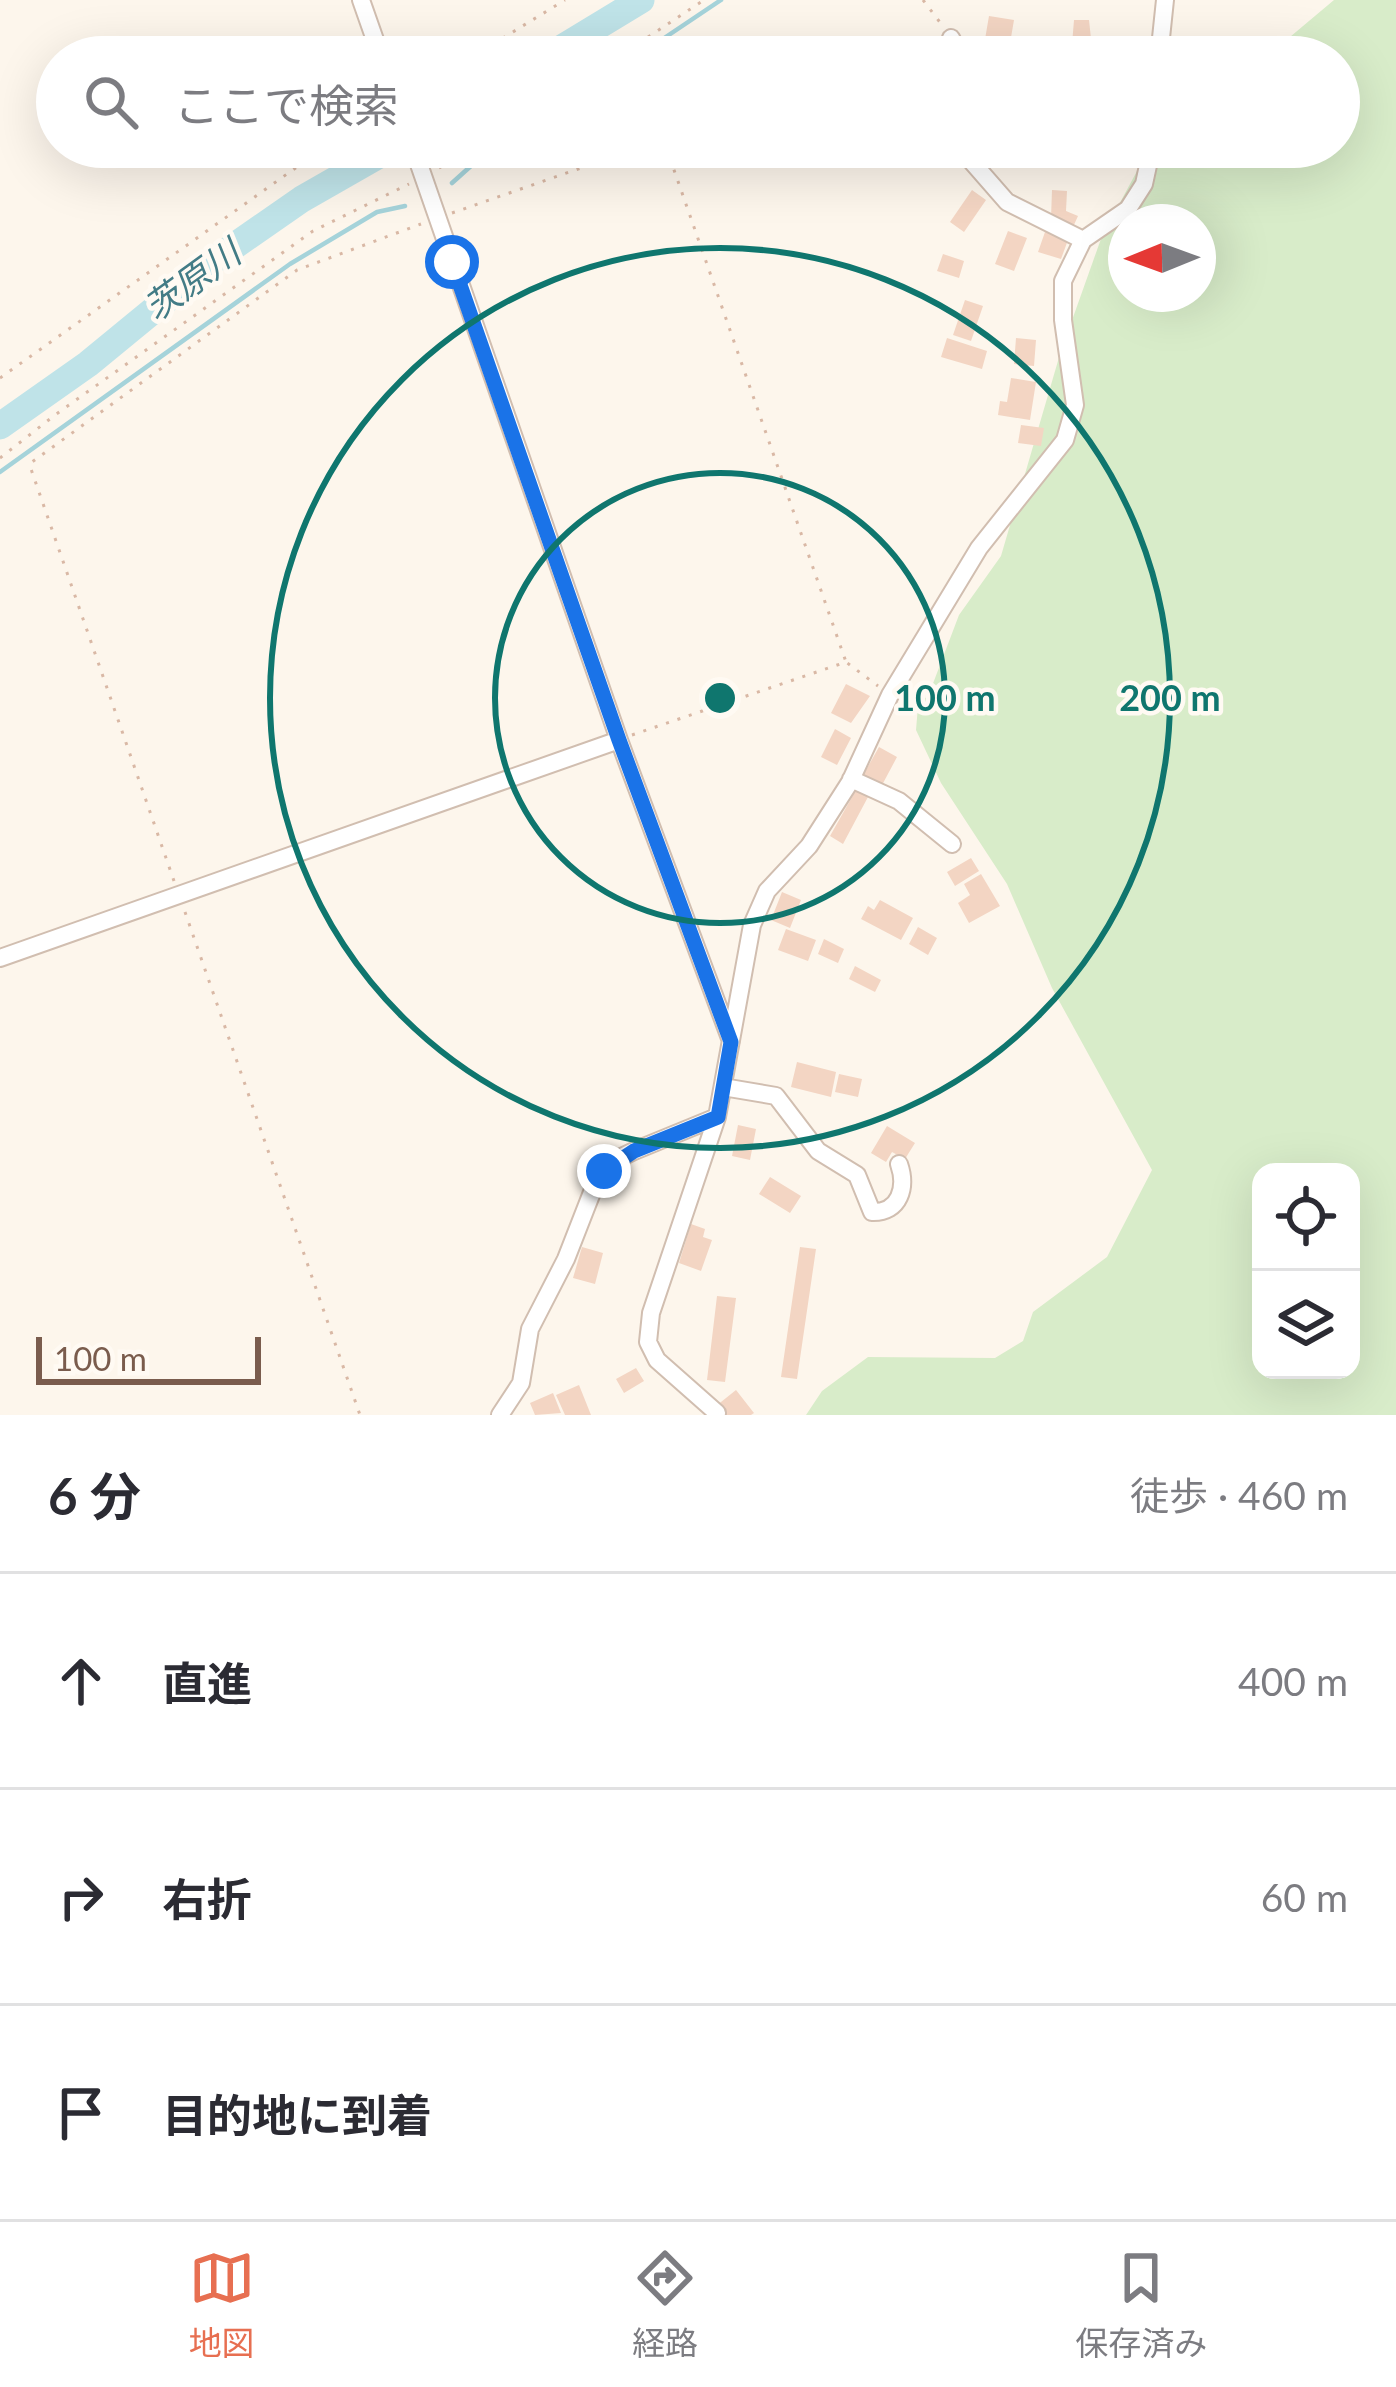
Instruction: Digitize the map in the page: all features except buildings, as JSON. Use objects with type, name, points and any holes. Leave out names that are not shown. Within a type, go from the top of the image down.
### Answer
[{"type":"street","points":[[362,0],[374,36]]},
{"type":"street","points":[[1162,36],[1166,0]]},
{"type":"street","points":[[420,168],[619,740],[731,1042]]},
{"type":"street","points":[[977,168],[1007,202],[1083,240]]},
{"type":"street","points":[[717,1413],[658,1360],[648,1342],[651,1313],[718,1117],[760,902],[809,846],[851,779],[890,695],[980,548],[1052,460],[1070,428],[1075,405],[1062,293],[1083,240],[1128,209],[1144,184],[1147,168]]},
{"type":"street","points":[[0,958],[619,740]]},
{"type":"street","points":[[851,779],[899,801],[952,844]]},
{"type":"street","points":[[723,1088],[754,1089],[776,1096],[824,1156],[857,1175],[872,1213],[897,1203],[903,1178],[899,1164]]},
{"type":"street","points":[[500,1415],[521,1383],[530,1329],[566,1259],[598,1177],[609,1163],[718,1117]]},
{"type":"path","points":[[506,36],[565,0]]},
{"type":"path","points":[[650,36],[704,0]]},
{"type":"path","points":[[923,0],[950,36]]},
{"type":"path","points":[[1,375],[295,168]]},
{"type":"path","points":[[0,458],[314,232],[435,168]]},
{"type":"path","points":[[360,1415],[32,462],[297,270],[580,168]]},
{"type":"path","points":[[674,168],[846,662],[890,695]]},
{"type":"path","points":[[619,740],[846,662]]},
{"type":"green space","points":[[1334,0],[1396,0],[1396,1415],[806,1415],[822,1391],[868,1357],[995,1358],[1023,1341],[1033,1312],[1107,1257],[1152,1170],[1052,988],[1007,884],[941,783],[916,730],[918,706],[929,694],[959,615],[1001,556],[1060,354],[1108,225],[1108,312],[1216,312],[1216,204],[1119,204],[1139,168],[1360,168],[1360,36],[1291,36]]},
{"type":"waterway","name":"茨原川","points":[[582,36],[641,0]]},
{"type":"waterway","points":[[667,36],[721,0]]},
{"type":"waterway","name":"茨原川","points":[[0,426],[88,364],[217,258],[356,168]]},
{"type":"waterway","points":[[452,183],[469,168]]},
{"type":"waterway","points":[[0,472],[290,264],[377,212],[405,206]]},
{"type":"route","points":[[452,262],[619,740],[731,1042],[718,1117],[634,1151],[609,1163],[604,1171]]}]
